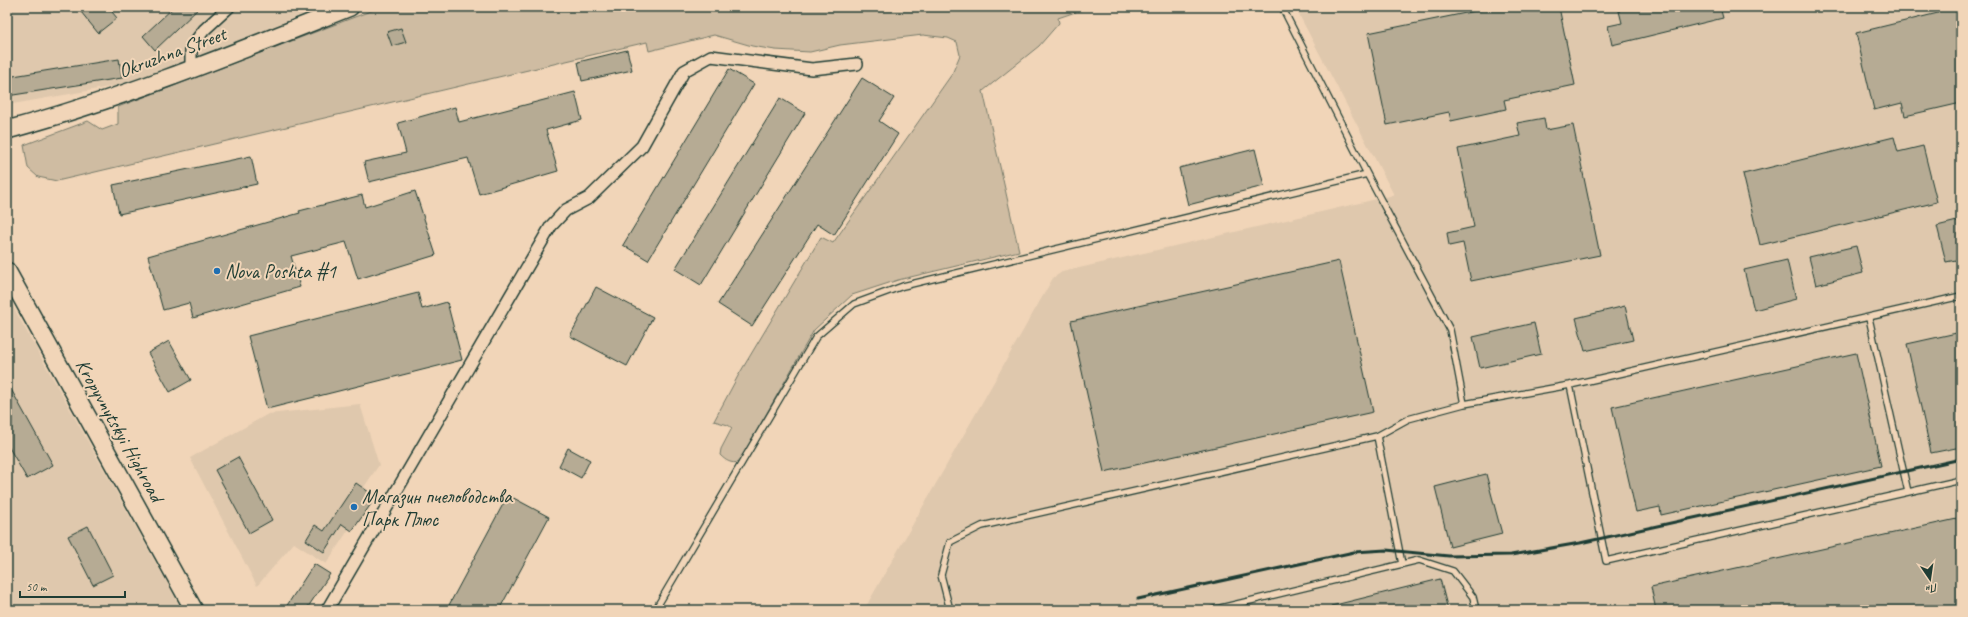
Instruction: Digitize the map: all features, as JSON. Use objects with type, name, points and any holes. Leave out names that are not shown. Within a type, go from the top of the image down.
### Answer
[{"type":"main road","name":"Okruzhna Street","points":[[7,130],[84,107],[191,70],[350,7]]},
{"type":"main road","name":"Kropyvnytskyi Highroad","points":[[7,272],[194,610]]},
{"type":"street","points":[[191,70],[191,47],[204,30],[230,7]]},
{"type":"street","points":[[327,610],[551,226],[566,210],[589,198],[642,146],[684,71],[711,56],[812,69],[857,64]]},
{"type":"lane","points":[[1282,7],[1367,174],[1450,330],[1464,404]]},
{"type":"lane","points":[[655,610],[816,337],[854,304],[903,286],[1367,174]]},
{"type":"lane","points":[[950,610],[941,575],[950,542],[982,526],[1377,436],[1408,420],[1464,404],[1570,385],[1961,296]]},
{"type":"lane","points":[[1869,318],[1908,492]]},
{"type":"lane","points":[[1570,385],[1606,561],[1961,480]]},
{"type":"lane","points":[[1377,436],[1402,564]]},
{"type":"lane","points":[[1212,610],[1419,560],[1453,571],[1474,597],[1476,610]]},
{"type":"shaded area","points":[[7,7],[320,7],[138,82],[7,105]]},
{"type":"shaded area","points":[[381,7],[1090,7],[1058,18],[1059,23],[1039,46],[983,91],[1019,251],[898,280],[852,295],[814,330],[739,462],[734,463],[720,455],[721,449],[732,428],[728,425],[714,421],[738,376],[821,237],[833,243],[952,74],[960,55],[957,42],[948,38],[923,35],[840,45],[810,52],[775,50],[752,46],[714,35],[649,51],[647,42],[57,181],[38,177],[28,168],[24,145],[88,121],[102,130],[118,124],[118,107]]},
{"type":"shaded area","points":[[1295,7],[1961,7],[1961,610],[864,610],[1053,278],[1062,272],[1394,195]]},
{"type":"shaded area","points":[[7,296],[182,610],[7,610]]},
{"type":"shaded area","points":[[360,404],[379,465],[364,487],[376,497],[352,531],[349,529],[326,564],[294,543],[257,586],[190,458],[268,414]]},
{"type":"building","points":[[77,7],[108,7],[117,18],[98,33]]},
{"type":"building","points":[[174,7],[200,7],[155,50],[143,36]]},
{"type":"building","points":[[1495,7],[1559,7],[1575,85],[1504,100],[1506,109],[1451,121],[1449,112],[1387,125],[1368,33]]},
{"type":"building","points":[[1618,7],[1720,7],[1723,18],[1612,45],[1608,26],[1622,23]]},
{"type":"building","points":[[1937,7],[1961,7],[1961,103],[1905,116],[1902,103],[1874,110],[1856,33],[1938,13]]},
{"type":"building","points":[[401,28],[406,42],[392,46],[387,32]]},
{"type":"building","points":[[627,50],[632,70],[582,81],[578,62]]},
{"type":"building","points":[[119,59],[122,78],[7,96],[7,77]]},
{"type":"building","points":[[729,69],[754,84],[648,260],[623,245]]},
{"type":"building","points":[[862,78],[894,98],[879,121],[898,134],[834,235],[817,224],[752,326],[718,304]]},
{"type":"building","points":[[575,92],[582,120],[546,130],[558,171],[479,194],[468,158],[369,182],[364,162],[406,153],[398,123],[455,107],[459,122]]},
{"type":"building","points":[[780,98],[805,113],[701,285],[675,269]]},
{"type":"building","points":[[1544,118],[1546,130],[1573,125],[1600,255],[1471,281],[1463,243],[1449,246],[1447,233],[1474,227],[1458,149],[1520,136],[1517,123]]},
{"type":"building","points":[[1894,137],[1898,152],[1923,146],[1937,202],[1760,245],[1743,174]]},
{"type":"building","points":[[1255,149],[1264,186],[1188,205],[1179,168]]},
{"type":"building","points":[[251,156],[257,184],[119,214],[113,185]]},
{"type":"building","points":[[415,191],[436,255],[358,279],[346,242],[291,256],[300,287],[193,318],[189,303],[163,310],[148,256],[300,213],[299,211],[362,195],[365,207]]},
{"type":"building","points":[[1961,220],[1961,259],[1946,262],[1937,226]]},
{"type":"building","points":[[1856,246],[1863,273],[1816,285],[1809,257]]},
{"type":"building","points":[[1787,260],[1796,299],[1754,310],[1744,270]]},
{"type":"building","points":[[1339,261],[1373,412],[1104,472],[1071,321]]},
{"type":"building","points":[[596,287],[653,317],[627,366],[570,336]]},
{"type":"building","points":[[418,293],[422,309],[447,302],[462,360],[267,409],[248,336]]},
{"type":"building","points":[[1625,306],[1633,340],[1585,351],[1576,318]]},
{"type":"building","points":[[1534,323],[1541,354],[1480,368],[1473,337]]},
{"type":"building","points":[[1961,332],[1961,447],[1931,453],[1907,344]]},
{"type":"building","points":[[169,341],[191,380],[170,392],[148,353]]},
{"type":"building","points":[[1856,353],[1881,466],[1661,515],[1660,507],[1636,512],[1612,407]]},
{"type":"building","points":[[7,382],[53,465],[27,479],[7,444]]},
{"type":"building","points":[[568,448],[590,460],[581,478],[559,466]]},
{"type":"building","points":[[238,457],[272,520],[249,533],[215,470]]},
{"type":"building","points":[[1486,474],[1502,534],[1450,547],[1435,487]]},
{"type":"building","name":"Магазин пчеловодства Парк Плюс","points":[[356,483],[376,497],[352,531],[342,524],[324,552],[306,540],[315,525],[324,531]]},
{"type":"building","points":[[508,495],[549,517],[499,610],[459,610],[449,605]]},
{"type":"building","points":[[1961,518],[1961,610],[1656,610],[1651,587]]},
{"type":"building","points":[[88,526],[113,575],[93,585],[68,536]]},
{"type":"building","points":[[314,564],[330,574],[306,610],[284,610]]},
{"type":"building","points":[[1440,579],[1448,610],[1331,610],[1331,606]]},
{"type":"railway","points":[[1138,599],[1354,552],[1386,550],[1449,556],[1511,555],[1580,543],[1961,459]]},
{"type":"place","name":"Nova Poshta #1","points":[[217,271]]},
{"type":"place","name":"Магазин пчеловодства Парк Плюс","points":[[354,507]]}]
